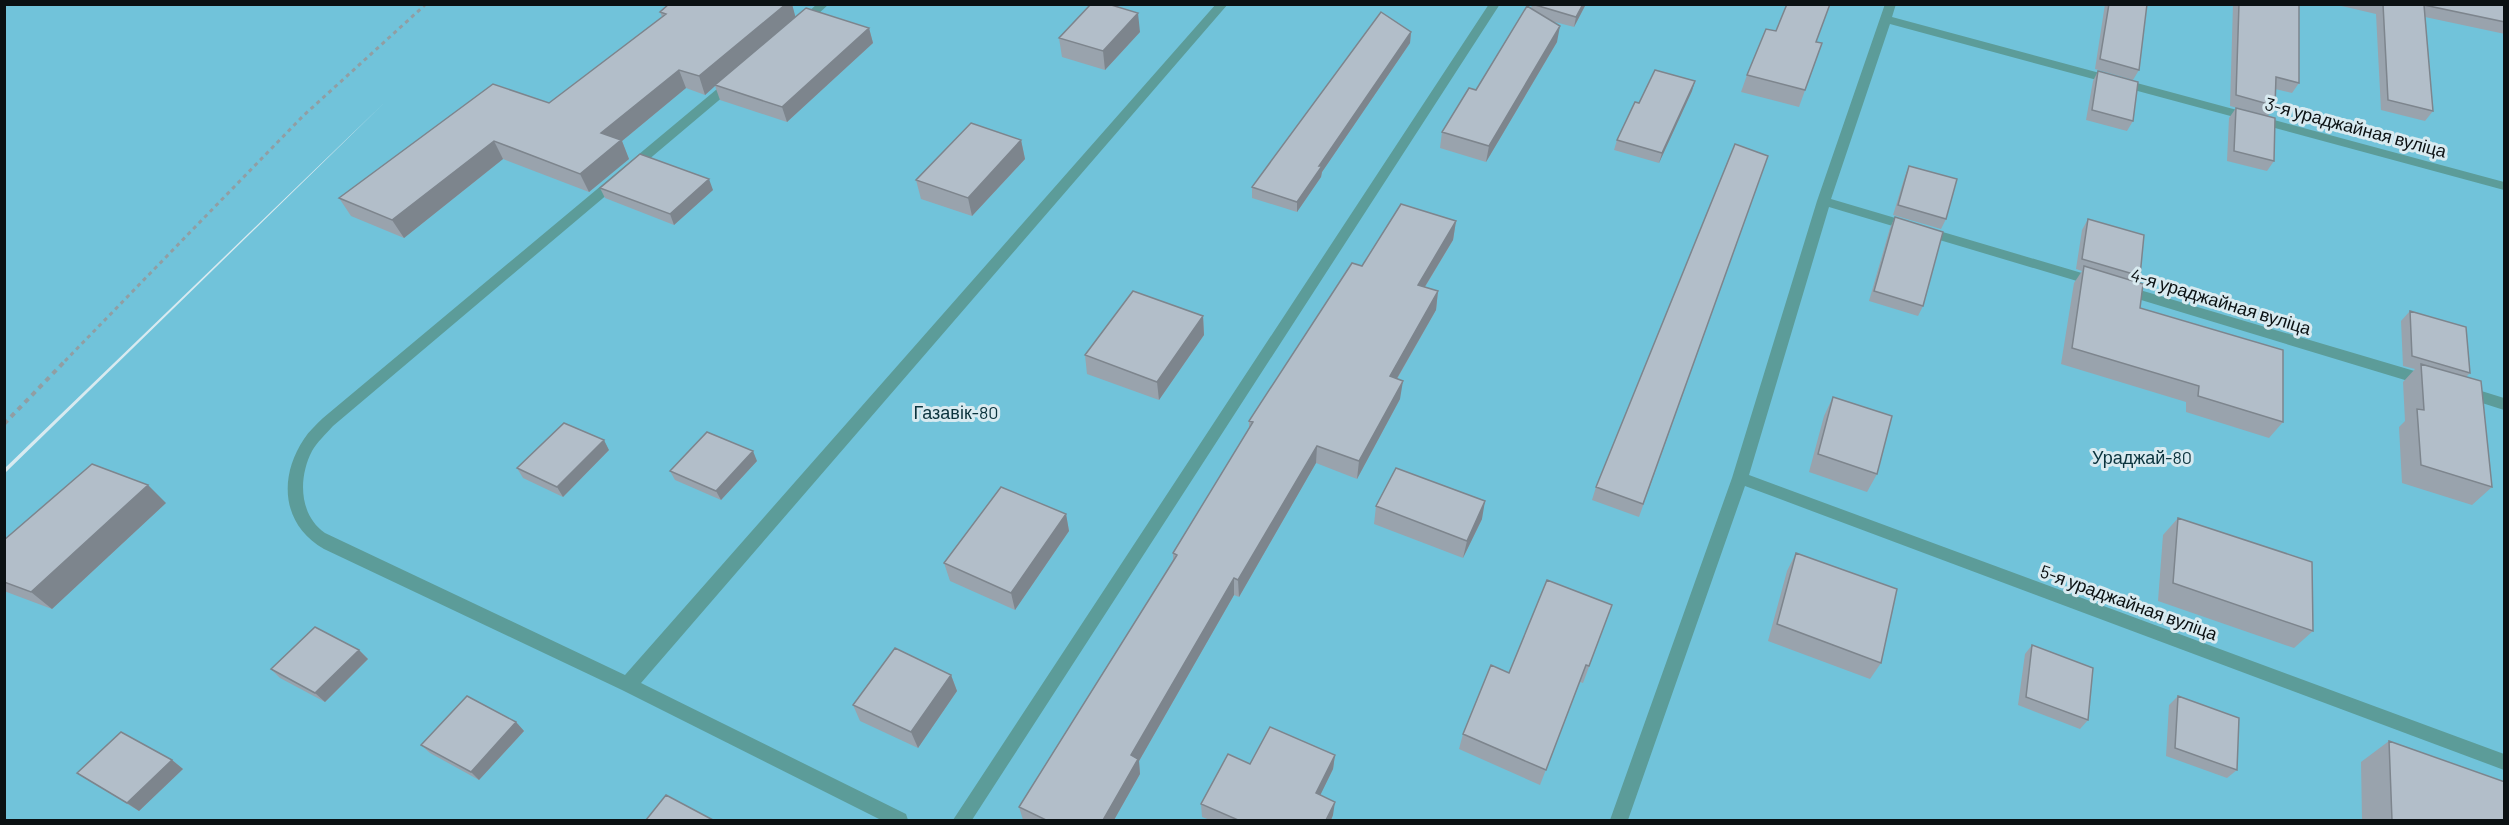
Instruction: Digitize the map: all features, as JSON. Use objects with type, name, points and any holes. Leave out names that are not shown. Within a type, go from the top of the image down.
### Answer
[{"type":"lane","points":[[788,35],[824,4]]},
{"type":"lane","points":[[628,685],[1223,4]]},
{"type":"lane","points":[[962,820],[1495,4]]},
{"type":"lane","points":[[1619,820],[1740,478],[1824,201],[1888,12]]},
{"type":"lane","name":"3-я ураджайная вуліца","points":[[1888,12],[2505,186]]},
{"type":"lane","points":[[743,73],[328,422],[308,443],[298,462],[295,486],[299,511],[310,530],[330,544],[628,685],[899,820]]},
{"type":"lane","name":"4-я ураджайная вуліца","points":[[1824,201],[2505,404]]},
{"type":"lane","name":"5-я ураджайная вуліца","points":[[1740,478],[2505,762]]},
{"type":"path","points":[[4,424],[303,116],[426,4]]},
{"type":"green space","name":"Газавік-80","points":[[5,5],[2504,5],[2504,820],[5,820],[5,473],[384,103],[5,468]]},
{"type":"building","points":[[669,4],[786,4],[699,76],[679,70],[601,133],[621,140],[580,174],[494,141],[392,220],[339,198],[493,84],[549,103],[666,14],[660,12]]},
{"type":"building","points":[[1091,4],[1108,4],[1138,13],[1103,51],[1059,38]]},
{"type":"building","points":[[1532,4],[1583,4],[1576,17]]},
{"type":"building","points":[[1787,4],[1830,4],[1816,42],[1822,43],[1805,90],[1747,75],[1766,29],[1776,31]]},
{"type":"building","points":[[2109,4],[2147,4],[2139,70],[2100,59]]},
{"type":"building","points":[[2239,4],[2299,4],[2299,83],[2276,77],[2275,106],[2236,95]]},
{"type":"building","points":[[2383,4],[2505,4],[2505,22],[2424,5],[2433,111],[2388,100]]},
{"type":"building","points":[[1527,6],[1560,26],[1489,146],[1442,132],[1469,88],[1476,90]]},
{"type":"building","points":[[806,8],[869,28],[782,107],[715,85]]},
{"type":"building","points":[[1381,12],[1411,32],[1297,202],[1252,187]]},
{"type":"building","points":[[1655,70],[1695,81],[1662,153],[1617,140],[1635,102],[1639,103]]},
{"type":"building","points":[[2098,71],[2138,82],[2133,121],[2092,110]]},
{"type":"building","points":[[2236,108],[2275,118],[2274,161],[2234,151]]},
{"type":"building","points":[[971,123],[1021,140],[968,198],[916,180]]},
{"type":"building","points":[[1735,144],[1768,156],[1643,504],[1596,487]]},
{"type":"building","points":[[640,154],[709,179],[670,214],[600,188]]},
{"type":"building","points":[[1909,166],[1957,179],[1946,219],[1898,205]]},
{"type":"building","points":[[1401,204],[1456,221],[1418,285],[1438,291],[1390,376],[1403,381],[1359,461],[1317,446],[1238,580],[1234,578],[1131,755],[1138,759],[1103,820],[1046,820],[1019,807],[1177,555],[1173,553],[1253,422],[1249,421],[1352,263],[1362,266]]},
{"type":"building","points":[[1895,217],[1943,232],[1923,306],[1874,291]]},
{"type":"building","points":[[2088,219],[2144,235],[2140,276],[2082,259]]},
{"type":"building","points":[[2084,266],[2143,284],[2140,308],[2283,350],[2283,422],[2198,396],[2199,386],[2072,348]]},
{"type":"building","points":[[1133,291],[1203,316],[1157,382],[1085,355]]},
{"type":"building","points":[[2410,311],[2466,327],[2470,373],[2412,356]]},
{"type":"building","points":[[2421,364],[2481,381],[2492,487],[2421,465],[2417,409],[2424,410]]},
{"type":"building","points":[[1833,397],[1892,416],[1877,474],[1818,454]]},
{"type":"building","points":[[564,423],[604,440],[557,487],[517,468]]},
{"type":"building","points":[[707,432],[753,451],[716,491],[670,471]]},
{"type":"building","points":[[92,464],[148,485],[31,592],[4,582],[4,540]]},
{"type":"building","points":[[1396,468],[1485,501],[1467,541],[1376,506]]},
{"type":"building","points":[[1001,487],[1066,514],[1011,593],[944,563]]},
{"type":"building","points":[[2178,518],[2312,562],[2313,631],[2173,583]]},
{"type":"building","points":[[1796,553],[1897,589],[1881,663],[1777,624]]},
{"type":"building","points":[[1547,580],[1612,605],[1589,666],[1586,665],[1546,770],[1463,734],[1491,665],[1509,673]]},
{"type":"building","points":[[315,627],[359,650],[315,693],[271,669]]},
{"type":"building","points":[[2032,645],[2093,668],[2088,720],[2026,697]]},
{"type":"building","points":[[895,648],[951,675],[911,732],[853,705]]},
{"type":"building","points":[[467,696],[516,722],[471,772],[421,745]]},
{"type":"building","points":[[2178,696],[2239,718],[2237,770],[2175,748]]},
{"type":"building","points":[[1270,727],[1335,755],[1316,793],[1335,802],[1326,820],[1238,820],[1201,804],[1228,754],[1250,764]]},
{"type":"building","points":[[121,732],[172,760],[127,803],[77,773]]},
{"type":"building","points":[[2389,741],[2505,782],[2505,820],[2392,820]]},
{"type":"building","points":[[666,795],[713,820],[646,820]]},
{"type":"park label","name":"Ураджай-80","points":[[2142,457]]}]
